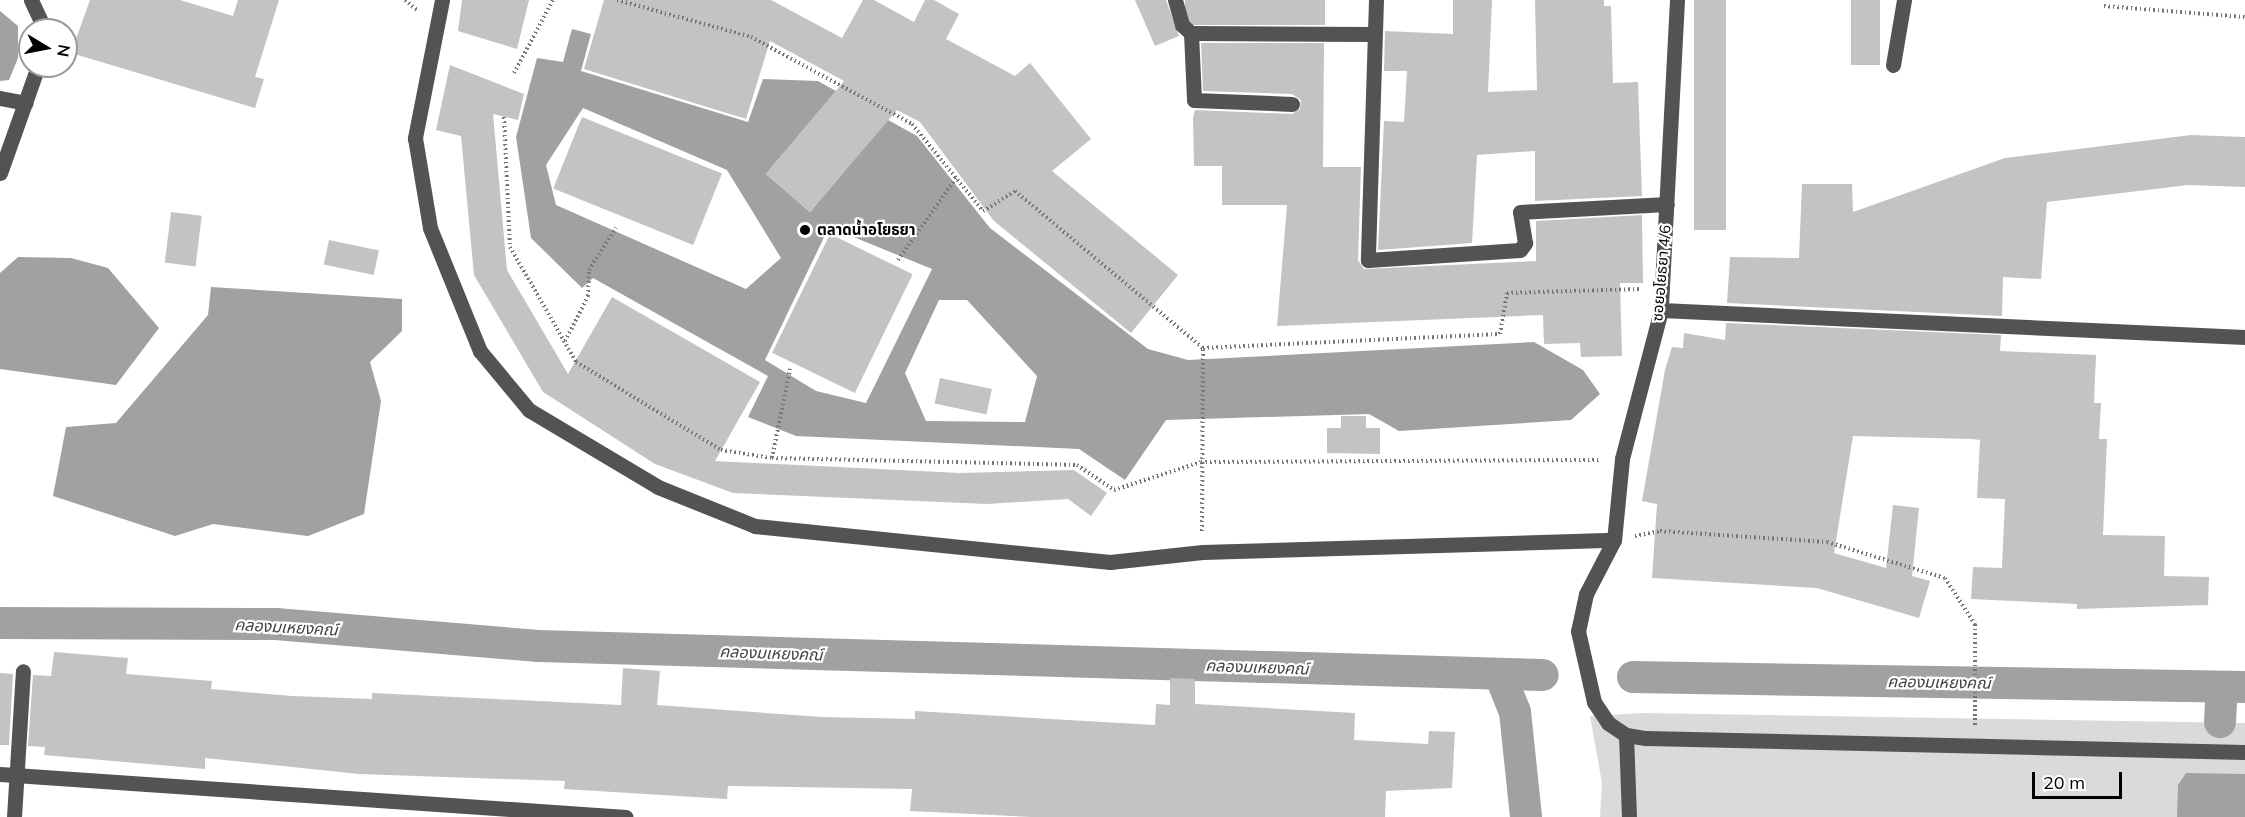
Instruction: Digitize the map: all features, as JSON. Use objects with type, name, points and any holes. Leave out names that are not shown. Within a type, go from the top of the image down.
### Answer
[{"type":"street","points":[[31,0],[39,18]]},
{"type":"street","points":[[442,0],[416,138],[430,228],[480,351],[529,410],[658,487],[755,526],[1110,562],[1202,552],[1614,540],[1586,594],[1578,632],[1594,702],[1608,723],[1626,735],[2245,752]]},
{"type":"street","points":[[1175,0],[1182,25],[1191,33],[1371,34]]},
{"type":"street","points":[[1376,0],[1371,34],[1368,260],[1520,250],[1525,243],[1520,212],[1667,204]]},
{"type":"street","name":"ซอยอโยธยา 4/6","points":[[1614,540],[1622,459],[1661,310],[1677,0]]},
{"type":"street","points":[[1893,65],[1904,0]]},
{"type":"street","points":[[1191,33],[1194,100],[1292,104]]},
{"type":"street","points":[[0,173],[34,78]]},
{"type":"street","points":[[0,98],[26,103]]},
{"type":"street","points":[[1661,310],[2245,337]]},
{"type":"street","points":[[14,817],[23,671]]},
{"type":"street","points":[[1626,735],[1629,817]]},
{"type":"street","points":[[0,774],[546,815],[626,817]]},
{"type":"path","points":[[514,73],[553,0]]},
{"type":"path","points":[[617,0],[751,38],[912,124],[954,179],[984,212],[1015,191],[1203,348],[1500,334],[1507,293],[1662,288]]},
{"type":"path","points":[[2103,6],[2245,17]]},
{"type":"path","points":[[504,117],[510,247],[576,362],[722,450],[772,458],[1077,465],[1114,490],[1201,462],[1622,459]]},
{"type":"path","points":[[898,260],[954,179]]},
{"type":"path","points":[[564,342],[588,296],[589,270],[616,228]]},
{"type":"path","points":[[1202,552],[1203,348]]},
{"type":"path","points":[[772,458],[790,369]]},
{"type":"path","points":[[1614,540],[1659,531],[1827,542],[1945,578],[1975,624],[1975,712]]},
{"type":"shaded area","points":[[0,11],[18,26],[18,58],[9,80],[0,81]]},
{"type":"shaded area","points":[[572,29],[591,34],[581,71],[748,122],[763,79],[818,81],[917,136],[990,228],[1148,349],[1188,360],[1534,342],[1583,370],[1600,394],[1571,420],[1399,431],[1369,414],[1166,420],[1125,480],[1079,449],[796,436],[748,417],[768,376],[593,278],[582,288],[531,238],[516,137],[537,58],[563,62]],"holes":[[[830,98],[874,136],[810,212],[766,174]],[[583,108],[727,170],[781,258],[746,289],[556,205],[546,165]],[[829,227],[932,269],[866,403],[816,391],[765,360]],[[939,300],[967,300],[1037,376],[1025,422],[926,421],[905,373]]]},
{"type":"shaded area","points":[[18,257],[71,258],[108,268],[159,328],[116,385],[0,369],[0,273]]},
{"type":"shaded area","points":[[211,287],[402,299],[402,331],[370,362],[381,401],[364,514],[308,536],[213,524],[175,536],[53,496],[66,427],[116,423],[208,315]]},
{"type":"shaded area","points":[[1642,713],[2245,723],[2245,817],[1600,817],[1602,783],[1590,716]]},
{"type":"shaded area","points":[[2186,773],[2245,774],[2245,817],[2177,817],[2178,785]]},
{"type":"building","points":[[90,0],[180,0],[233,16],[238,0],[279,0],[255,77],[264,79],[255,108],[78,55],[78,33]]},
{"type":"building","points":[[462,0],[529,0],[517,49],[458,31]]},
{"type":"building","points":[[604,0],[771,0],[842,38],[863,0],[874,0],[914,22],[925,0],[934,0],[959,14],[946,39],[1015,76],[1030,63],[1091,139],[1052,171],[1178,275],[1131,333],[994,221],[920,122],[897,110],[810,212],[766,174],[844,81],[770,41],[746,119],[584,69]]},
{"type":"building","points":[[1135,0],[1166,0],[1179,36],[1155,46]]},
{"type":"building","points":[[1185,0],[1325,0],[1325,25],[1185,25]]},
{"type":"building","points":[[1453,0],[1492,0],[1488,92],[1537,90],[1535,0],[1604,0],[1604,6],[1611,6],[1613,83],[1638,82],[1642,196],[1535,201],[1535,151],[1477,155],[1472,243],[1378,250],[1384,121],[1404,122],[1407,71],[1384,71],[1385,31],[1453,34]]},
{"type":"building","points":[[1694,0],[1726,0],[1726,230],[1694,230]]},
{"type":"building","points":[[1851,0],[1880,0],[1880,65],[1851,65]]},
{"type":"building","points":[[1201,43],[1324,43],[1323,167],[1361,167],[1358,260],[1364,269],[1536,261],[1536,221],[1642,215],[1643,283],[1620,283],[1622,356],[1581,357],[1580,343],[1544,344],[1543,315],[1277,326],[1287,205],[1222,205],[1222,166],[1194,166],[1193,118],[1195,110],[1292,114],[1300,109],[1301,100],[1292,94],[1203,91]]},
{"type":"building","points":[[450,65],[524,94],[518,120],[493,114],[507,270],[568,374],[612,297],[760,382],[715,461],[960,473],[1074,470],[1107,493],[1091,516],[1068,499],[987,504],[733,493],[655,464],[543,392],[474,275],[461,136],[436,130]]},
{"type":"building","points":[[582,117],[722,174],[693,245],[553,188]]},
{"type":"building","points":[[2191,135],[2245,137],[2245,187],[2188,185],[2047,202],[2041,279],[2003,277],[2002,316],[1727,303],[1730,257],[1799,258],[1802,184],[1852,184],[1853,212],[2005,158]]},
{"type":"building","points":[[171,212],[202,216],[196,266],[165,263]]},
{"type":"building","points":[[830,234],[913,274],[855,393],[772,353]]},
{"type":"building","points":[[329,240],[379,251],[374,275],[324,264]]},
{"type":"building","points":[[1726,323],[2001,335],[2000,351],[2096,355],[2094,403],[2101,403],[2099,439],[2107,439],[2103,535],[2165,536],[2164,576],[2209,577],[2208,605],[2077,609],[2077,604],[1971,599],[1973,567],[2002,568],[2005,499],[1977,498],[1980,440],[1972,439],[1853,436],[1834,553],[1886,568],[1893,505],[1919,508],[1912,576],[1930,581],[1919,618],[1817,588],[1652,578],[1657,504],[1642,501],[1665,370],[1672,347],[1683,348],[1684,333],[1725,340]]},
{"type":"building","points":[[940,378],[992,389],[986,414],[935,403]]},
{"type":"building","points":[[1341,416],[1366,416],[1366,428],[1380,428],[1380,454],[1327,453],[1327,428],[1341,428]]},
{"type":"building","points":[[54,652],[128,658],[126,674],[212,681],[211,689],[292,696],[372,699],[372,693],[621,705],[623,668],[660,671],[657,705],[822,717],[915,719],[915,711],[1155,725],[1156,704],[1170,705],[1170,678],[1195,679],[1195,704],[1355,713],[1354,740],[1428,744],[1429,731],[1455,732],[1452,788],[1386,791],[1385,817],[1031,817],[910,811],[912,789],[728,786],[727,799],[564,789],[565,781],[359,774],[205,758],[205,769],[44,755],[45,747],[28,746],[33,675],[51,676]]},
{"type":"building","points":[[0,673],[13,674],[9,745],[0,745]]},
{"type":"waterway","name":"คลองมเหยงคณ์","points":[[0,623],[276,624],[538,646],[1543,675]]},
{"type":"waterway","points":[[1500,675],[1515,712],[1526,817]]},
{"type":"waterway","name":"คลองมเหยงคณ์","points":[[1633,677],[2245,687]]},
{"type":"waterway","points":[[2220,722],[2222,687]]},
{"type":"place","name":"ตลาดน้ำอโยธยา","points":[[805,230]]}]
